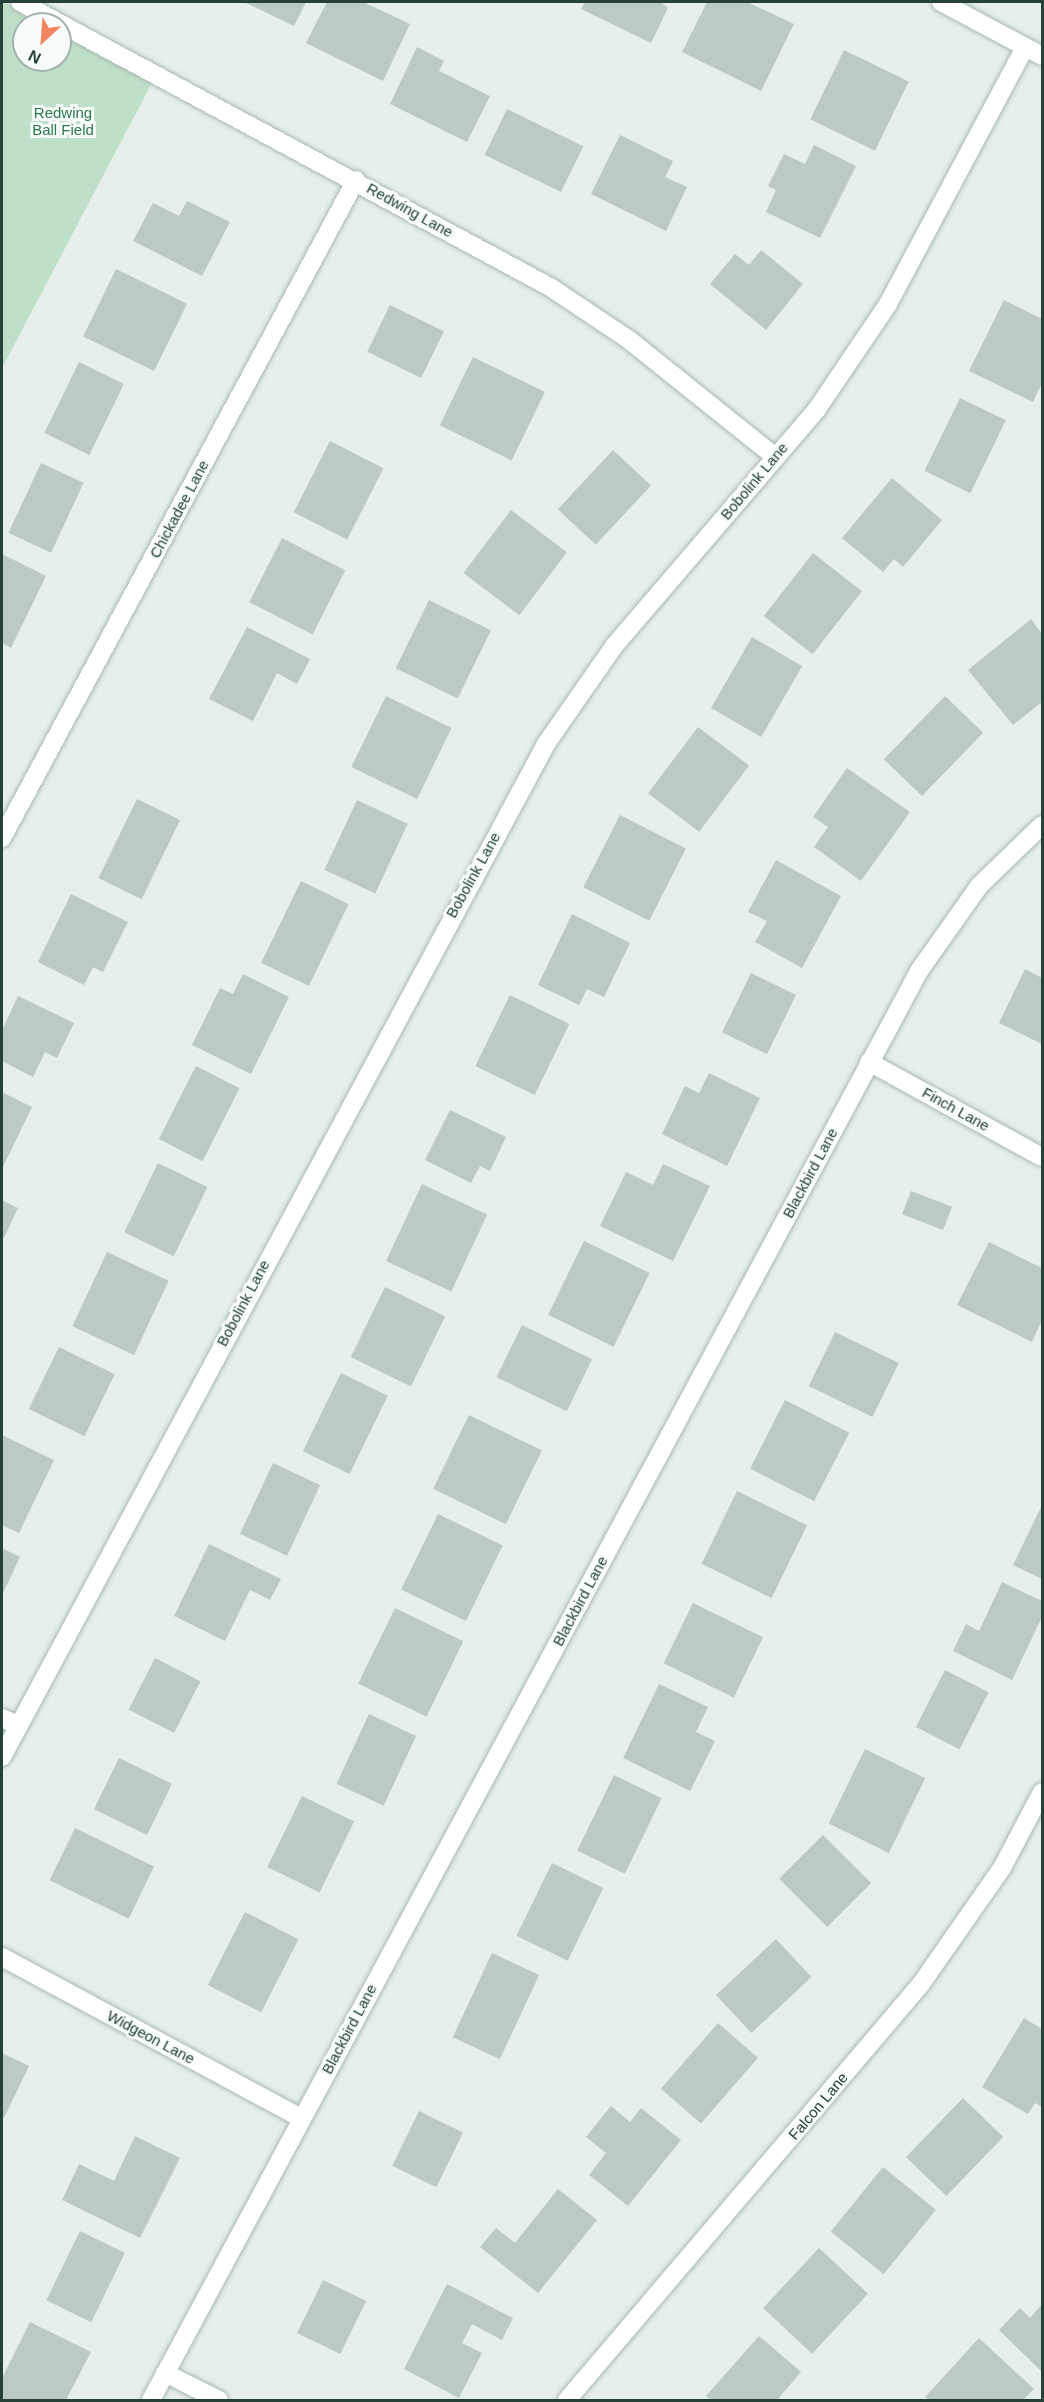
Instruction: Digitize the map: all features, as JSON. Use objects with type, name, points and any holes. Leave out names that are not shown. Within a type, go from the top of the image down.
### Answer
[{"type":"street","name":"Redwing Lane","points":[[20,2],[356,180],[550,287],[628,339],[774,456]]},
{"type":"street","points":[[940,2],[1042,56]]},
{"type":"street","name":"Bobolink Lane","points":[[2,1757],[546,744],[614,646],[774,456],[817,409],[888,304],[1025,47]]},
{"type":"street","name":"Chickadee Lane","points":[[2,838],[356,180]]},
{"type":"street","name":"Blackbird Lane","points":[[151,2400],[919,971],[980,885],[1042,825]]},
{"type":"street","name":"Finch Lane","points":[[869,1062],[1042,1157]]},
{"type":"street","points":[[2,1718],[18,1725]]},
{"type":"street","name":"Falcon Lane","points":[[567,2400],[921,1984],[1002,1868],[1042,1792]]},
{"type":"street","name":"Widgeon Lane","points":[[2,1957],[301,2118]]},
{"type":"street","points":[[165,2373],[219,2400]]},
{"type":"green space","name":"Redwing Ball Field","points":[[2,2],[26,12],[12,12],[12,72],[72,72],[72,33],[155,77],[2,368]]},
{"type":"building","points":[[244,2],[306,2],[294,26]]},
{"type":"building","points":[[327,2],[363,2],[410,24],[383,81],[306,43]]},
{"type":"building","points":[[585,2],[661,2],[668,8],[651,43],[581,9]]},
{"type":"building","points":[[707,2],[747,2],[794,24],[761,91],[682,52]]},
{"type":"building","points":[[417,47],[444,61],[439,71],[490,96],[467,142],[390,104]]},
{"type":"building","points":[[844,50],[909,82],[875,151],[810,119]]},
{"type":"building","points":[[507,109],[583,146],[561,192],[485,155]]},
{"type":"building","points":[[620,135],[673,161],[665,177],[687,187],[666,231],[591,194]]},
{"type":"building","points":[[814,145],[856,166],[820,238],[766,212],[776,190],[768,186],[784,154],[805,164]]},
{"type":"building","points":[[187,201],[230,222],[202,276],[133,241],[153,203],[179,216]]},
{"type":"building","points":[[761,250],[803,284],[766,330],[710,284],[735,254],[749,265]]},
{"type":"building","points":[[116,269],[187,304],[154,371],[83,336]]},
{"type":"building","points":[[1004,300],[1042,319],[1042,383],[1033,402],[969,371]]},
{"type":"building","points":[[390,305],[444,331],[421,378],[367,352]]},
{"type":"building","points":[[473,357],[545,392],[512,460],[440,425]]},
{"type":"building","points":[[79,362],[124,384],[89,455],[44,433]]},
{"type":"building","points":[[960,398],[1006,420],[970,493],[924,471]]},
{"type":"building","points":[[330,441],[383,468],[347,540],[294,512]]},
{"type":"building","points":[[613,450],[651,485],[596,545],[558,509]]},
{"type":"building","points":[[41,463],[84,483],[51,553],[8,533]]},
{"type":"building","points":[[892,478],[942,520],[903,567],[894,559],[883,572],[842,538]]},
{"type":"building","points":[[511,510],[567,552],[519,615],[463,573]]},
{"type":"building","points":[[282,538],[345,570],[313,634],[249,602]]},
{"type":"building","points":[[813,553],[862,591],[813,654],[764,616]]},
{"type":"building","points":[[2,554],[46,576],[11,648],[2,643]]},
{"type":"building","points":[[429,600],[491,630],[458,699],[396,668]]},
{"type":"building","points":[[1031,619],[1042,634],[1042,702],[1013,725],[968,670]]},
{"type":"building","points":[[247,627],[310,659],[297,684],[277,673],[253,721],[209,699]]},
{"type":"building","points":[[752,637],[802,666],[761,737],[711,708]]},
{"type":"building","points":[[386,696],[452,728],[417,799],[351,767]]},
{"type":"building","points":[[945,696],[983,733],[922,796],[884,759]]},
{"type":"building","points":[[698,727],[749,766],[699,832],[648,793]]},
{"type":"building","points":[[847,768],[910,812],[861,881],[814,847],[828,827],[813,817]]},
{"type":"building","points":[[137,799],[180,820],[142,899],[98,878]]},
{"type":"building","points":[[357,800],[408,824],[375,893],[324,870]]},
{"type":"building","points":[[620,815],[686,849],[649,921],[583,887]]},
{"type":"building","points":[[776,860],[841,896],[802,968],[755,942],[767,921],[748,912]]},
{"type":"building","points":[[301,881],[349,904],[309,986],[261,963]]},
{"type":"building","points":[[71,894],[128,922],[103,972],[93,967],[84,985],[38,962]]},
{"type":"building","points":[[572,914],[630,943],[604,997],[587,989],[579,1005],[538,985]]},
{"type":"building","points":[[1025,969],[1042,978],[1042,1044],[999,1023]]},
{"type":"building","points":[[751,973],[796,995],[767,1054],[722,1032]]},
{"type":"building","points":[[243,974],[289,997],[251,1074],[192,1045],[220,988],[233,994]]},
{"type":"building","points":[[510,995],[569,1024],[535,1095],[475,1066]]},
{"type":"building","points":[[18,996],[74,1023],[57,1058],[45,1052],[33,1077],[2,1061],[2,1030]]},
{"type":"building","points":[[196,1066],[240,1088],[202,1161],[159,1139]]},
{"type":"building","points":[[709,1073],[760,1098],[727,1166],[662,1134],[685,1086],[699,1093]]},
{"type":"building","points":[[2,1092],[32,1107],[2,1169]]},
{"type":"building","points":[[450,1110],[506,1137],[490,1171],[480,1166],[471,1183],[425,1160]]},
{"type":"building","points":[[158,1163],[207,1187],[174,1256],[124,1232]]},
{"type":"building","points":[[663,1164],[710,1186],[673,1261],[600,1226],[626,1172],[653,1185]]},
{"type":"building","points":[[422,1184],[487,1214],[451,1291],[386,1261]]},
{"type":"building","points":[[911,1191],[952,1207],[943,1230],[902,1214]]},
{"type":"building","points":[[2,1200],[18,1208],[4,1238],[2,1237]]},
{"type":"building","points":[[584,1241],[650,1273],[614,1347],[548,1315]]},
{"type":"building","points":[[989,1242],[1042,1268],[1042,1320],[1032,1342],[957,1305]]},
{"type":"building","points":[[107,1252],[169,1281],[134,1355],[72,1326]]},
{"type":"building","points":[[385,1287],[445,1316],[411,1386],[351,1357]]},
{"type":"building","points":[[522,1325],[592,1359],[567,1411],[497,1377]]},
{"type":"building","points":[[835,1332],[899,1363],[873,1417],[809,1386]]},
{"type":"building","points":[[59,1347],[115,1374],[84,1436],[29,1409]]},
{"type":"building","points":[[341,1373],[388,1396],[350,1474],[303,1451]]},
{"type":"building","points":[[785,1400],[849,1433],[814,1501],[750,1469]]},
{"type":"building","points":[[469,1415],[542,1451],[506,1524],[433,1489]]},
{"type":"building","points":[[2,1435],[54,1460],[19,1533],[2,1525]]},
{"type":"building","points":[[273,1463],[320,1485],[287,1556],[240,1534]]},
{"type":"building","points":[[737,1491],[807,1525],[772,1598],[701,1564]]},
{"type":"building","points":[[1042,1505],[1042,1579],[1013,1565]]},
{"type":"building","points":[[438,1514],[503,1546],[466,1621],[401,1589]]},
{"type":"building","points":[[209,1544],[281,1579],[270,1600],[250,1590],[225,1641],[174,1616]]},
{"type":"building","points":[[2,1548],[20,1557],[2,1595]]},
{"type":"building","points":[[1002,1582],[1042,1601],[1042,1617],[1012,1680],[953,1651],[966,1624],[979,1631]]},
{"type":"building","points":[[693,1603],[763,1637],[734,1697],[664,1663]]},
{"type":"building","points":[[395,1608],[463,1641],[426,1717],[358,1683]]},
{"type":"building","points":[[155,1658],[200,1681],[174,1733],[129,1710]]},
{"type":"building","points":[[945,1670],[989,1692],[960,1749],[916,1727]]},
{"type":"building","points":[[659,1684],[708,1707],[696,1732],[715,1741],[690,1791],[623,1758]]},
{"type":"building","points":[[369,1714],[416,1736],[384,1806],[336,1784]]},
{"type":"building","points":[[865,1749],[925,1778],[889,1853],[829,1824]]},
{"type":"building","points":[[119,1758],[172,1784],[147,1835],[94,1809]]},
{"type":"building","points":[[614,1775],[662,1798],[625,1874],[577,1850]]},
{"type":"building","points":[[302,1796],[354,1821],[319,1892],[267,1867]]},
{"type":"building","points":[[75,1828],[154,1867],[129,1919],[50,1880]]},
{"type":"building","points":[[823,1835],[871,1883],[827,1927],[779,1879]]},
{"type":"building","points":[[552,1863],[603,1888],[568,1961],[516,1936]]},
{"type":"building","points":[[245,1912],[298,1939],[261,2012],[208,1985]]},
{"type":"building","points":[[776,1939],[811,1977],[751,2033],[716,1995]]},
{"type":"building","points":[[492,1953],[539,1975],[500,2059],[453,2037]]},
{"type":"building","points":[[1024,2018],[1042,2029],[1042,2107],[1035,2103],[1028,2114],[982,2087]]},
{"type":"building","points":[[718,2023],[758,2058],[701,2123],[661,2089]]},
{"type":"building","points":[[2,2053],[29,2066],[4,2118],[2,2117]]},
{"type":"building","points":[[963,2098],[1003,2137],[946,2196],[906,2157]]},
{"type":"building","points":[[611,2106],[630,2122],[641,2108],[681,2140],[628,2206],[589,2175],[606,2153],[586,2137]]},
{"type":"building","points":[[419,2111],[463,2132],[436,2187],[392,2166]]},
{"type":"building","points":[[135,2136],[180,2158],[140,2238],[62,2200],[79,2164],[114,2181]]},
{"type":"building","points":[[883,2167],[936,2210],[884,2274],[831,2232]]},
{"type":"building","points":[[558,2189],[597,2220],[538,2293],[480,2247],[496,2228],[515,2243]]},
{"type":"building","points":[[80,2231],[125,2253],[91,2322],[46,2300]]},
{"type":"building","points":[[819,2248],[868,2294],[812,2354],[763,2308]]},
{"type":"building","points":[[323,2280],[366,2301],[340,2354],[297,2333]]},
{"type":"building","points":[[447,2284],[513,2318],[502,2340],[472,2324],[462,2343],[482,2353],[459,2398],[404,2369]]},
{"type":"building","points":[[1042,2304],[1042,2372],[999,2330],[1020,2308],[1030,2318]]},
{"type":"building","points":[[30,2322],[91,2352],[66,2400],[2,2399],[2,2378]]},
{"type":"building","points":[[759,2336],[801,2372],[777,2400],[711,2400],[706,2396]]},
{"type":"building","points":[[979,2338],[1034,2389],[1023,2400],[929,2400],[925,2397]]}]
